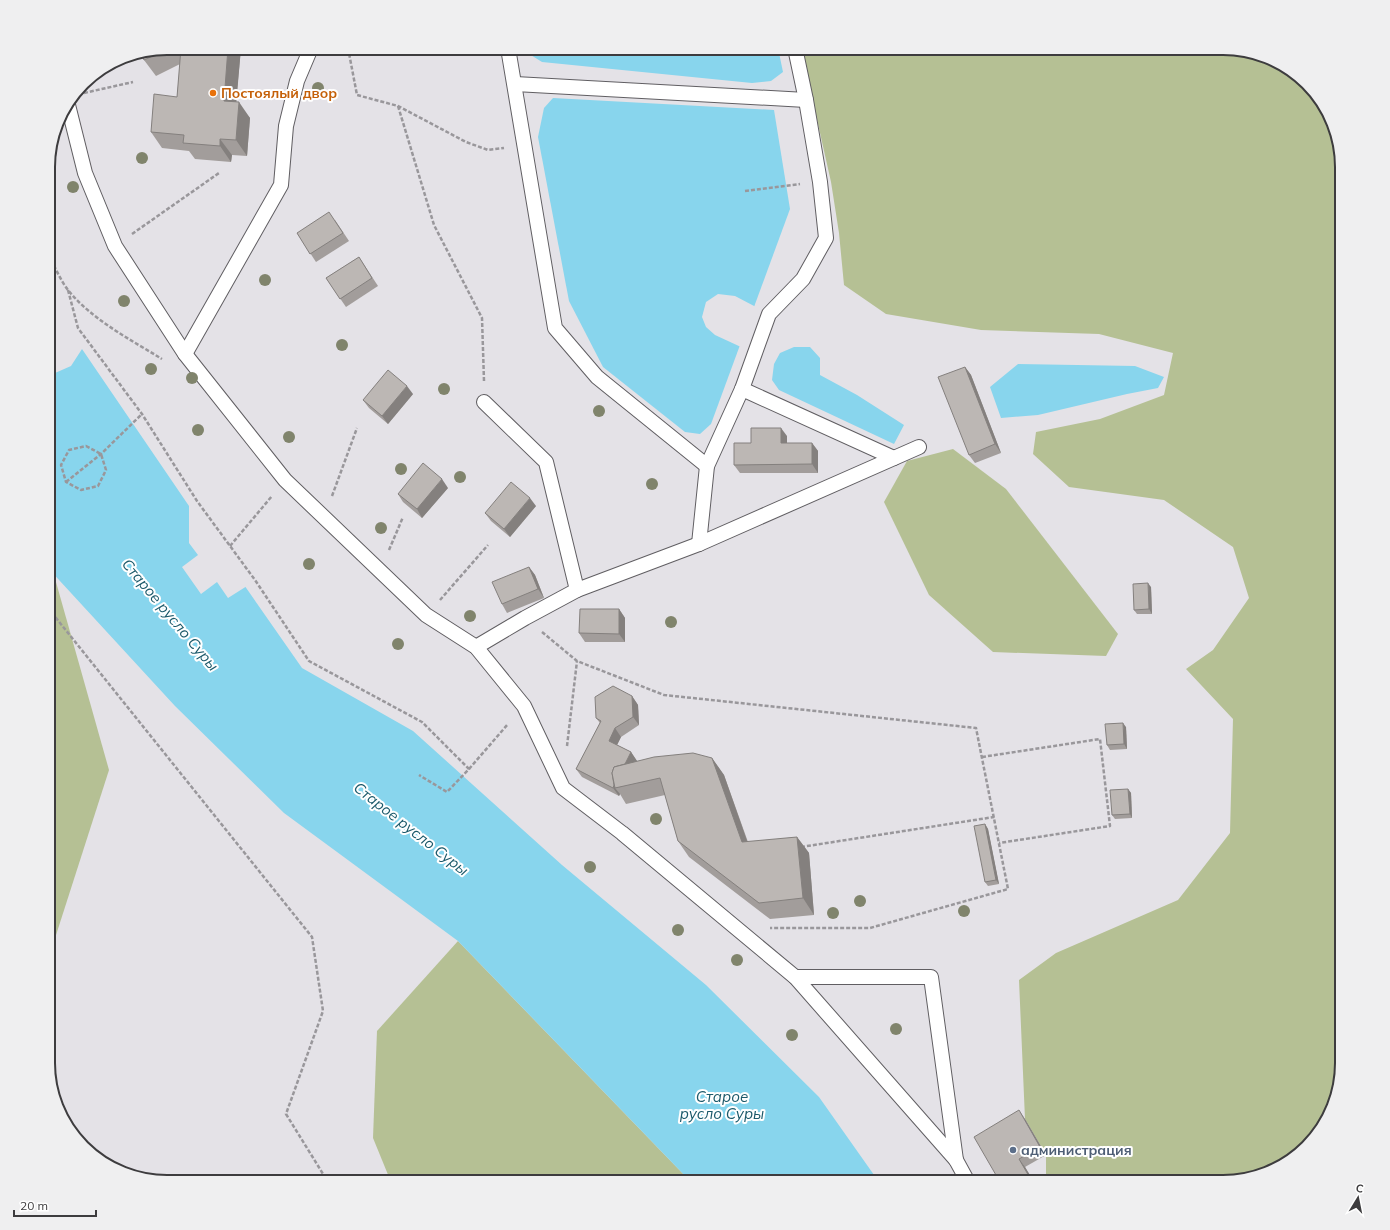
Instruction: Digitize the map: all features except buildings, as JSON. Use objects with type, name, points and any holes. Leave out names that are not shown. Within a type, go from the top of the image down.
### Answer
[{"type":"lane","points":[[185,354],[281,185],[286,126],[297,81],[308,55]]},
{"type":"lane","points":[[509,55],[555,328],[597,377],[707,466]]},
{"type":"lane","points":[[699,544],[707,466],[742,389],[769,314],[803,279],[826,238],[820,182],[796,55]]},
{"type":"lane","points":[[515,84],[806,100]]},
{"type":"lane","points":[[70,112],[85,173],[115,246],[185,354],[285,480],[426,615],[476,647],[524,706],[563,788],[622,833],[795,977],[956,1160],[964,1175]]},
{"type":"lane","points":[[742,389],[894,458]]},
{"type":"lane","points":[[484,402],[546,462],[577,590]]},
{"type":"lane","points":[[476,647],[577,590],[699,544],[919,447]]},
{"type":"lane","points":[[795,977],[931,977],[956,1160]]},
{"type":"path","points":[[349,55],[357,94],[398,106],[466,142],[488,150],[505,148]]},
{"type":"path","points":[[83,93],[133,82]]},
{"type":"path","points":[[398,106],[434,225],[482,318],[484,402]]},
{"type":"path","points":[[115,246],[219,173]]},
{"type":"path","points":[[745,191],[820,182]]},
{"type":"path","points":[[55,267],[68,290],[89,312],[126,337],[169,363],[185,354]]},
{"type":"path","points":[[68,290],[78,328],[142,414],[197,501],[255,580],[309,661],[422,722],[469,769]]},
{"type":"path","points":[[66,482],[101,454],[142,414]]},
{"type":"path","points":[[324,517],[357,428]]},
{"type":"path","points":[[86,446],[101,454],[106,470],[98,486],[81,490],[66,482],[61,465],[69,450],[86,446]]},
{"type":"path","points":[[230,546],[285,480]]},
{"type":"path","points":[[380,571],[403,517]]},
{"type":"path","points":[[426,615],[488,545]]},
{"type":"path","points":[[55,617],[312,937],[323,1011],[286,1114],[324,1175]]},
{"type":"path","points":[[525,618],[577,661],[664,695],[976,728],[1008,888],[870,928],[736,928]]},
{"type":"path","points":[[567,748],[577,661]]},
{"type":"path","points":[[419,775],[447,792],[524,706]]},
{"type":"path","points":[[982,757],[1100,739],[1110,826],[999,844]]},
{"type":"path","points":[[795,852],[801,847],[994,817]]},
{"type":"green space","points":[[803,55],[1238,56],[1252,59],[1273,67],[1297,83],[1312,99],[1326,124],[1333,145],[1335,160],[1335,1070],[1331,1092],[1326,1106],[1316,1125],[1297,1147],[1279,1160],[1266,1166],[1245,1173],[1230,1175],[1046,1175],[1046,1155],[1025,1119],[1019,980],[1056,953],[1178,900],[1230,833],[1233,719],[1186,669],[1213,650],[1249,598],[1233,547],[1164,500],[1069,487],[1033,454],[1036,432],[1100,419],[1164,395],[1173,353],[1099,334],[981,330],[886,314],[844,285],[839,233],[831,182]]},
{"type":"green space","points":[[953,449],[1006,489],[1118,634],[1106,656],[993,652],[929,595],[884,502],[907,461]]},
{"type":"green space","points":[[55,579],[109,770],[55,938]]},
{"type":"green space","points":[[458,941],[684,1175],[388,1175],[373,1138],[377,1031]]},
{"type":"water","points":[[531,55],[779,55],[783,72],[771,81],[752,83],[542,62]]},
{"type":"water","points":[[553,98],[774,110],[790,209],[711,424],[700,434],[685,432],[603,367],[569,301],[538,137],[544,108]]},
{"type":"water","points":[[794,347],[810,347],[820,358],[820,375],[857,395],[904,425],[894,444],[779,390],[772,380],[774,364],[780,353]]},
{"type":"water","name":"Старое русло Суры","points":[[82,349],[302,668],[413,731],[562,865],[706,985],[819,1097],[874,1175],[684,1175],[458,941],[284,813],[175,706],[55,576],[55,373],[71,366]]},
{"type":"water","points":[[1018,364],[1135,366],[1164,377],[1158,388],[1038,415],[1001,418],[990,387]]},
{"type":"pier","points":[[718,294],[735,296],[756,307],[741,347],[715,335],[706,327],[702,317],[706,302]]},
{"type":"pier","points":[[55,316],[72,337],[71,346],[55,359]]},
{"type":"pier","points":[[191,505],[247,586],[228,598],[217,582],[201,594],[182,567],[198,555],[189,543],[189,506]]},
{"type":"place","name":"Постоялый двор","points":[[213,93]]},
{"type":"place","name":"администрация","points":[[1013,1150]]}]
